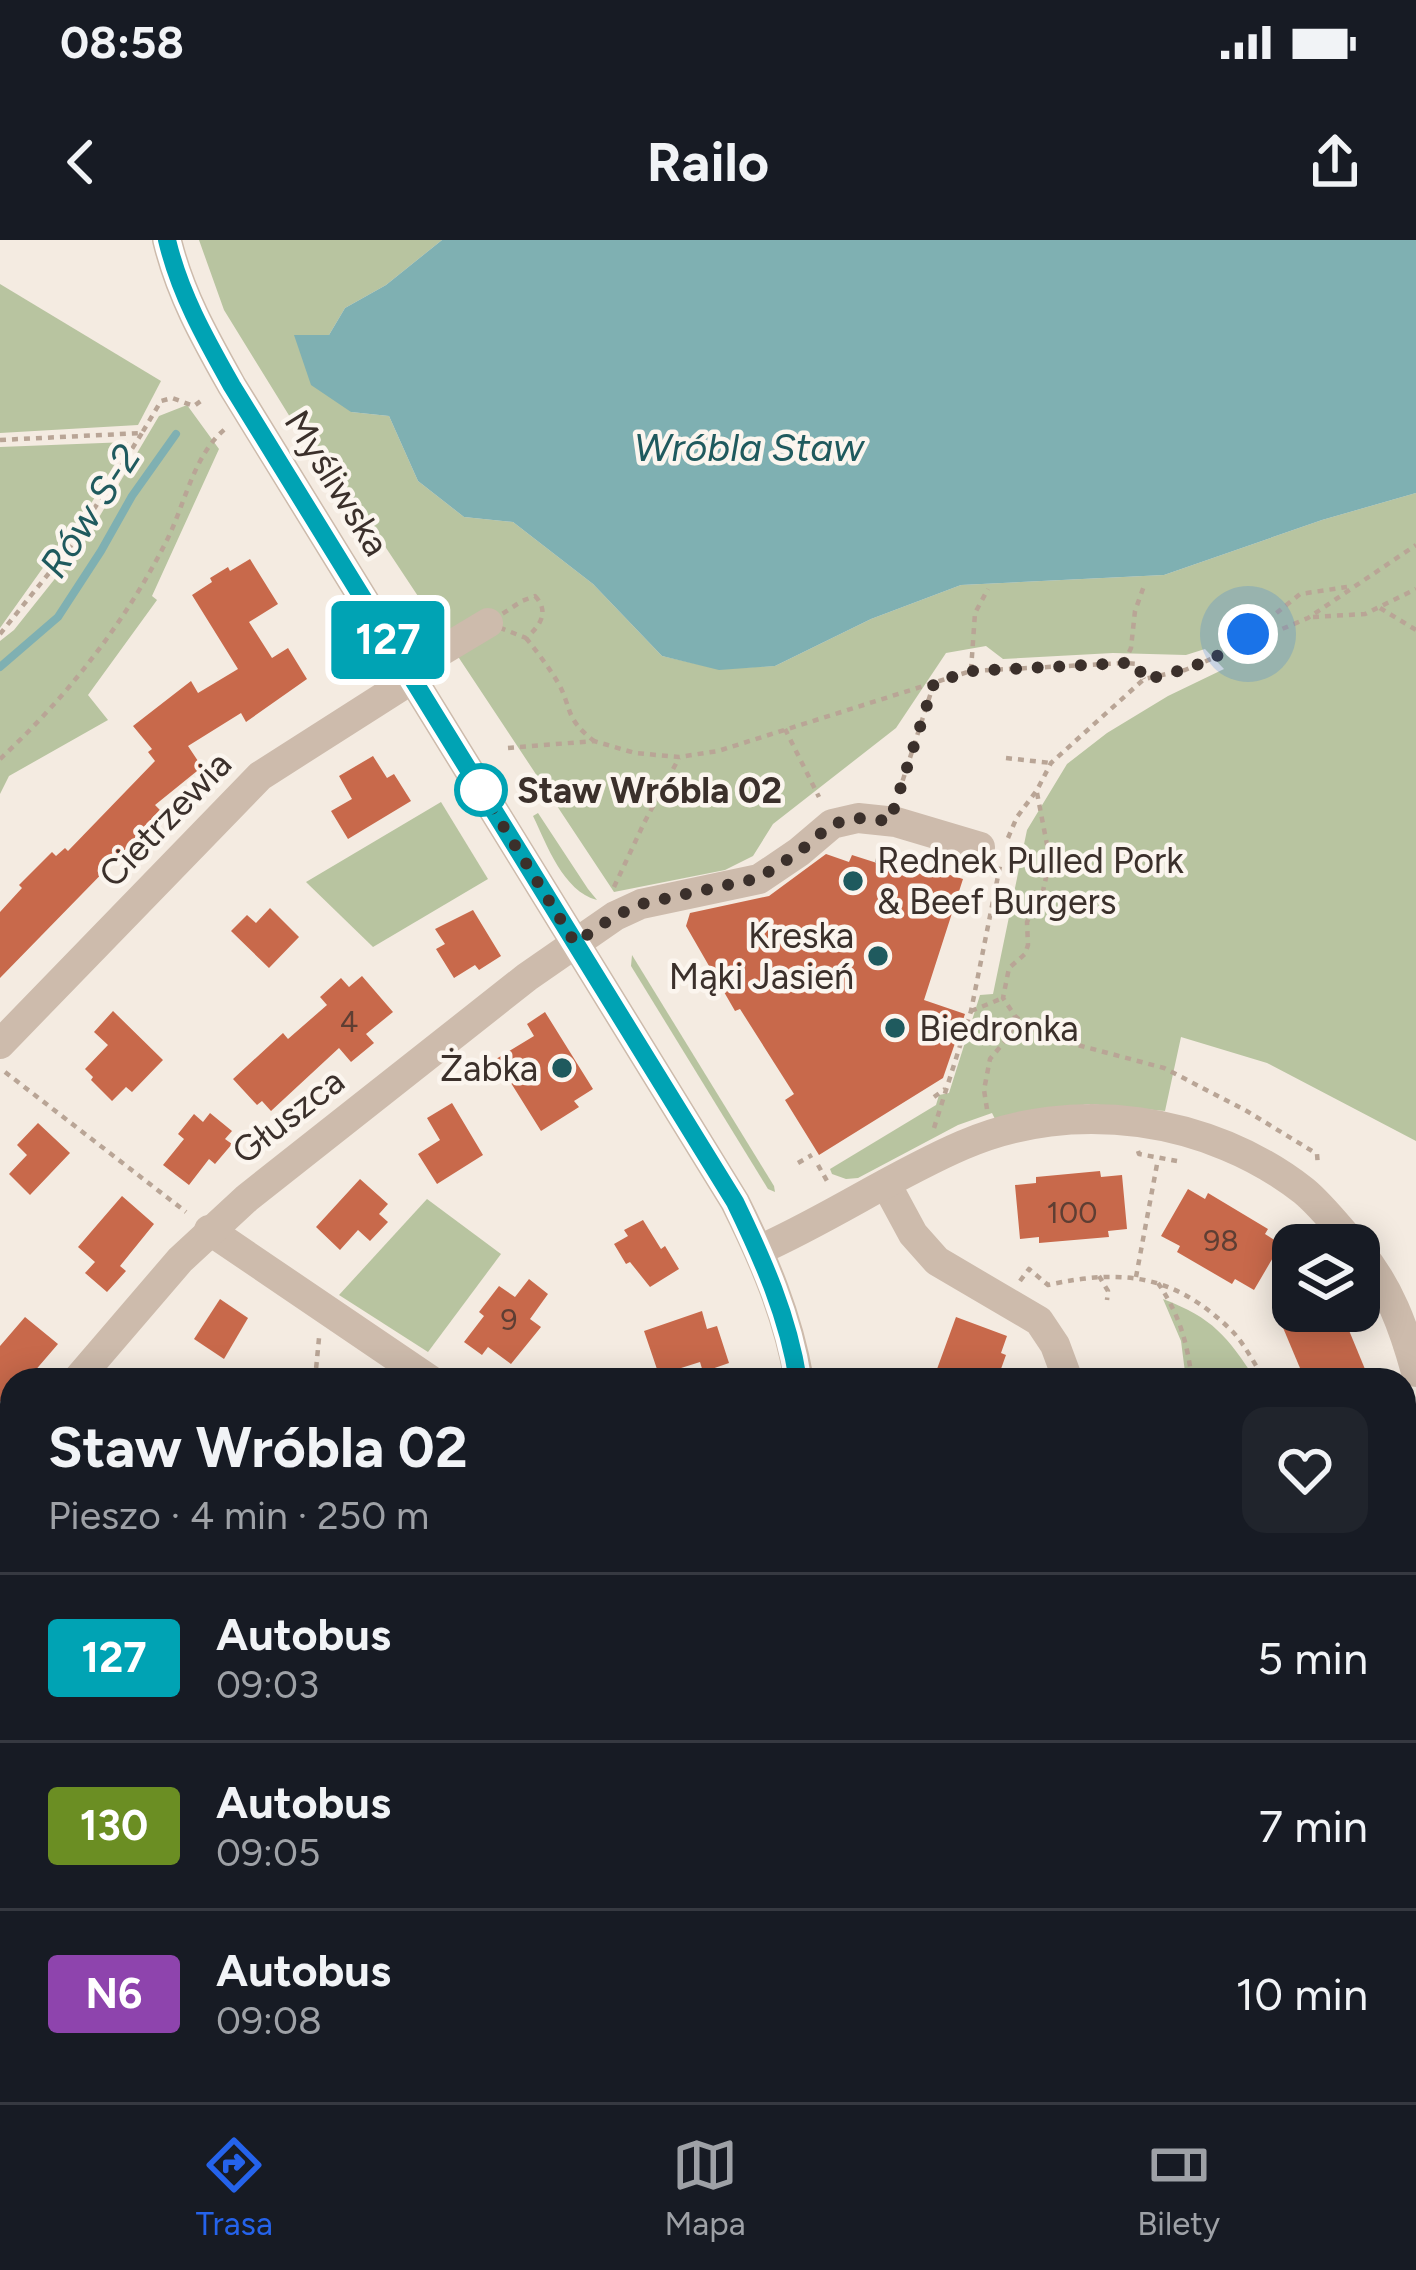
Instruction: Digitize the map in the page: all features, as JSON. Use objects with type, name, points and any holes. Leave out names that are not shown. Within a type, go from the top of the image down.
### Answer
[{"type":"street","name":"Myśliwska","points":[[167,240],[189,308],[232,386],[705,1151],[759,1250],[788,1329],[796,1368]]},
{"type":"street","name":"Cietrzewia","points":[[0,1044],[260,776],[412,679],[433,656],[488,622]]},
{"type":"street","points":[[832,824],[858,818],[890,821],[996,848]]},
{"type":"street","name":"Głuszca","points":[[87,1368],[209,1230],[575,943],[641,904],[759,878],[832,824]]},
{"type":"street","points":[[759,1250],[967,1143],[1021,1125],[1072,1119],[1124,1120],[1183,1130],[1260,1163],[1305,1192],[1334,1224]]},
{"type":"street","points":[[886,1184],[913,1234],[937,1261],[1039,1321],[1063,1368]]},
{"type":"street","points":[[209,1230],[412,1368]]},
{"type":"street","points":[[1380,1280],[1399,1315],[1415,1368]]},
{"type":"path","points":[[0,634],[70,547],[161,401],[172,398],[194,406],[206,398]]},
{"type":"path","points":[[0,759],[37,725],[89,663],[165,545],[204,450],[225,428]]},
{"type":"path","points":[[0,440],[142,433]]},
{"type":"path","points":[[933,1132],[971,1011],[996,848],[1051,763],[1144,680],[1184,670],[1308,618],[1416,544]]},
{"type":"path","points":[[1124,663],[1144,583]]},
{"type":"path","points":[[1235,647],[1300,594],[1353,586]]},
{"type":"path","points":[[971,671],[975,614],[988,589]]},
{"type":"path","points":[[1308,618],[1365,614],[1416,589]]},
{"type":"path","points":[[488,622],[536,596],[544,612],[540,626],[526,638]]},
{"type":"path","points":[[1380,608],[1416,630]]},
{"type":"path","points":[[488,622],[526,638],[561,686],[578,729],[594,741],[635,754],[679,757],[718,751],[971,671],[1124,663],[1137,664],[1144,680]]},
{"type":"path","points":[[877,863],[934,683]]},
{"type":"path","points":[[785,729],[832,824]]},
{"type":"path","points":[[508,748],[594,741]]},
{"type":"path","points":[[608,903],[679,757]]},
{"type":"path","points":[[1006,758],[1051,763]]},
{"type":"path","points":[[1037,790],[1050,860],[1043,891],[1027,922],[1025,954],[1009,968],[1003,998],[1028,1027],[1165,1068],[1317,1154],[1318,1170],[1305,1192]]},
{"type":"path","points":[[971,1011],[1003,998]]},
{"type":"path","points":[[990,1118],[984,1090],[990,1059],[1010,1035],[1015,1016]]},
{"type":"path","points":[[0,1068],[209,1230]]},
{"type":"path","points":[[934,1097],[945,1089]]},
{"type":"path","points":[[1134,1140],[1139,1154],[1190,1162]]},
{"type":"path","points":[[798,1163],[812,1156]]},
{"type":"path","points":[[1136,1277],[1158,1159]]},
{"type":"path","points":[[818,1165],[835,1194]]},
{"type":"path","points":[[1006,1300],[1029,1269],[1048,1285],[1089,1276],[1136,1277],[1174,1288],[1234,1334],[1257,1368]]},
{"type":"path","points":[[1100,1276],[1107,1300]]},
{"type":"path","points":[[1158,1283],[1176,1310],[1190,1368]]},
{"type":"path","points":[[316,1368],[321,1323],[329,1311]]},
{"type":"green space","points":[[199,240],[442,240],[386,285],[345,308],[329,335],[351,412],[389,416],[418,481],[464,517],[513,522],[593,584],[662,656],[719,669],[775,666],[871,619],[961,585],[1164,575],[1416,493],[1416,1141],[1267,1063],[1181,1037],[1165,1111],[1089,1104],[995,1119],[992,1113],[958,1125],[858,1178],[832,1174],[830,1169],[936,1105],[939,1095],[949,1093],[980,995],[993,994],[1027,830],[1067,764],[1168,696],[1224,669],[1205,649],[1186,655],[1003,659],[986,646],[946,653],[896,728],[773,824],[753,856],[725,870],[614,892],[349,492],[290,417],[224,310]]},
{"type":"green space","points":[[0,284],[161,381],[138,425],[0,433]]},
{"type":"green space","points":[[187,405],[219,449],[152,596],[157,600],[88,695],[108,720],[9,776],[0,794],[0,641],[85,541],[159,416]]},
{"type":"green space","points":[[128,442],[71,537],[62,541],[0,628],[0,447]]},
{"type":"green space","points":[[441,802],[488,879],[373,947],[306,882]]},
{"type":"green space","points":[[538,813],[597,900],[575,887],[558,866],[533,816]]},
{"type":"green space","points":[[632,955],[775,1192],[768,1189],[631,966]]},
{"type":"green space","points":[[427,1199],[501,1254],[428,1352],[339,1295]]},
{"type":"green space","points":[[1163,1299],[1195,1313],[1217,1330],[1248,1368],[1184,1368],[1181,1341]]},
{"type":"water","name":"Wróbla Staw","points":[[442,240],[1416,240],[1416,493],[1164,575],[961,585],[871,619],[775,666],[719,670],[662,656],[593,584],[513,522],[464,517],[418,481],[389,416],[351,412],[311,385],[294,335],[329,335],[345,308],[386,285]]},
{"type":"building","points":[[250,559],[278,604],[249,622],[272,658],[288,648],[307,679],[246,722],[241,713],[188,746],[202,767],[155,805],[162,812],[0,978],[0,912],[22,888],[19,885],[52,852],[56,856],[65,848],[68,851],[155,761],[148,752],[152,749],[133,726],[191,681],[198,693],[238,669],[192,595],[212,582],[210,578]]},
{"type":"building","points":[[373,756],[387,778],[394,774],[411,801],[348,839],[331,811],[352,799],[339,776]]},
{"type":"building","points":[[826,854],[849,862],[852,855],[905,872],[909,862],[963,879],[924,1000],[965,1014],[943,1078],[819,1155],[785,1100],[794,1094],[740,1009],[735,1011],[686,926],[690,913],[769,896]]},
{"type":"building","points":[[270,908],[299,937],[269,968],[231,931],[247,915],[256,923]]},
{"type":"building","points":[[473,910],[501,956],[454,978],[436,949],[445,944],[435,929]]},
{"type":"building","points":[[362,976],[393,1012],[366,1034],[374,1043],[351,1062],[339,1048],[271,1111],[262,1101],[257,1105],[233,1079],[283,1033],[288,1039],[327,1005],[320,997],[341,978],[349,987]]},
{"type":"building","points":[[113,1011],[163,1060],[132,1092],[126,1087],[112,1101],[85,1069],[108,1045],[94,1032]]},
{"type":"building","points":[[545,1012],[593,1089],[574,1101],[579,1107],[541,1131],[496,1059],[534,1036],[527,1024]]},
{"type":"building","points":[[452,1103],[483,1155],[437,1184],[418,1154],[440,1140],[427,1118]]},
{"type":"building","points":[[210,1113],[232,1131],[225,1139],[232,1144],[215,1164],[209,1159],[189,1185],[163,1165],[184,1139],[178,1134],[194,1114],[203,1122]]},
{"type":"building","points":[[38,1123],[70,1153],[30,1195],[9,1174],[27,1155],[17,1145]]},
{"type":"building","points":[[1100,1171],[1101,1177],[1122,1175],[1127,1229],[1108,1231],[1109,1237],[1039,1243],[1039,1237],[1020,1239],[1015,1185],[1036,1183],[1036,1177]]},
{"type":"building","points":[[360,1179],[388,1204],[379,1214],[388,1222],[370,1241],[358,1230],[340,1250],[316,1227]]},
{"type":"building","points":[[1188,1189],[1205,1199],[1208,1193],[1268,1229],[1265,1234],[1272,1238],[1272,1259],[1254,1290],[1235,1279],[1232,1284],[1177,1252],[1180,1246],[1161,1236]]},
{"type":"building","points":[[122,1196],[154,1224],[120,1266],[126,1271],[107,1292],[85,1273],[95,1262],[78,1247]]},
{"type":"building","points":[[643,1220],[679,1269],[650,1287],[630,1262],[626,1264],[614,1244],[628,1236],[624,1230]]},
{"type":"building","points":[[529,1279],[548,1294],[530,1319],[541,1327],[511,1364],[488,1347],[482,1355],[464,1342],[499,1286],[515,1297]]},
{"type":"building","points":[[220,1299],[248,1318],[224,1359],[194,1339]]},
{"type":"building","points":[[702,1311],[707,1329],[717,1326],[729,1363],[715,1368],[702,1368],[700,1362],[657,1368],[644,1331]]},
{"type":"building","points":[[25,1317],[58,1344],[37,1368],[0,1368],[0,1346]]},
{"type":"building","points":[[956,1317],[1007,1336],[1001,1368],[937,1368]]},
{"type":"building","points":[[1285,1332],[1350,1332],[1365,1368],[1300,1368]]},
{"type":"waterway","name":"Rów S-2","points":[[0,667],[58,617],[176,434]]},
{"type":"bus line","name":"127","points":[[167,240],[189,308],[232,386],[735,1202],[772,1282],[796,1368]]},
{"type":"place","name":"Staw Wróbla 02","points":[[481,790]]},
{"type":"place","name":"Rednek Pulled Pork & Beef Burgers","points":[[853,881]]},
{"type":"place","name":"Kreska Mąki Jasień","points":[[878,956]]},
{"type":"place","name":"Biedronka","points":[[895,1028]]},
{"type":"place","name":"Żabka","points":[[562,1068]]},
{"type":"route","points":[[481,790],[575,943],[641,904],[759,878],[832,824],[858,818],[890,821],[934,683],[971,671],[1124,663],[1137,664],[1144,680],[1184,670],[1235,647],[1248,634]]}]
